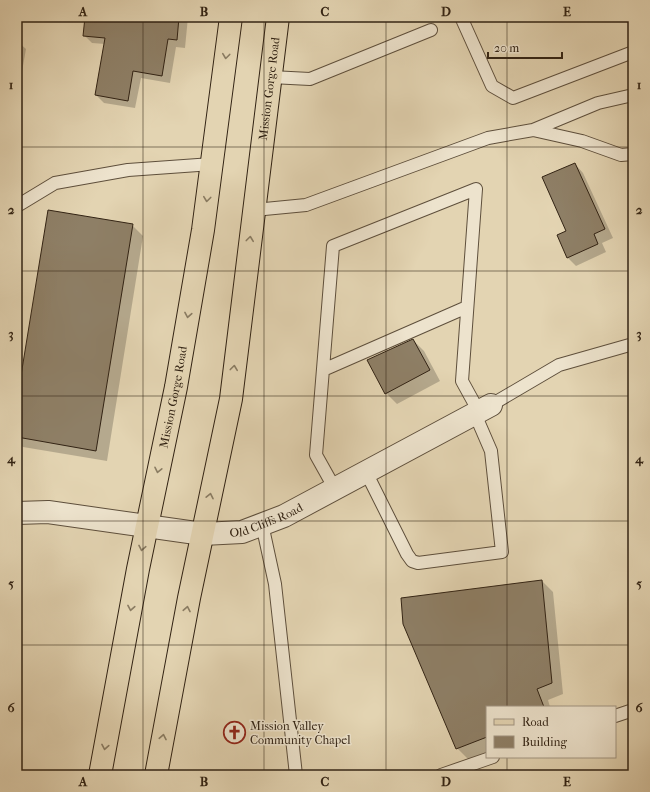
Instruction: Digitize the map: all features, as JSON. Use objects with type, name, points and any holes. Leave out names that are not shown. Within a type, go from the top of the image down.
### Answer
[{"type":"main road","name":"Mission Gorge Road","points":[[100,775],[146,526],[176,387],[203,230],[230,17]]},
{"type":"main road","name":"Mission Gorge Road","points":[[156,775],[202,534],[231,399],[278,17]]},
{"type":"street","name":"Old Cliffs Road","points":[[17,512],[48,512],[202,534],[242,532],[284,516],[482,410]]},
{"type":"lane","points":[[461,17],[492,86],[513,98],[633,52]]},
{"type":"lane","points":[[271,77],[310,79],[431,30]]},
{"type":"lane","points":[[254,210],[306,205],[488,138],[533,130],[598,103],[633,94]]},
{"type":"lane","points":[[533,130],[582,141],[621,155],[633,154]]},
{"type":"lane","points":[[17,206],[55,183],[128,170],[212,164]]},
{"type":"lane","points":[[335,489],[316,455],[333,246],[476,189],[462,381],[482,410],[491,451],[502,552],[418,563],[412,561],[407,554],[366,472]]},
{"type":"lane","points":[[323,370],[467,307]]},
{"type":"lane","points":[[482,410],[559,365],[633,344]]},
{"type":"lane","points":[[262,524],[275,584],[296,775]]},
{"type":"lane","points":[[616,716],[633,710]]},
{"type":"lane","points":[[441,775],[491,758]]},
{"type":"building","points":[[85,17],[179,17],[177,40],[168,39],[162,76],[133,71],[128,101],[95,95],[105,38],[83,36]]},
{"type":"building","points":[[575,163],[605,229],[594,234],[598,244],[567,258],[557,235],[566,231],[542,177]]},
{"type":"building","points":[[48,210],[133,224],[96,451],[17,437],[17,400]]},
{"type":"building","points":[[413,339],[430,370],[385,394],[367,360]]},
{"type":"building","points":[[542,580],[552,683],[537,689],[544,706],[486,706],[486,737],[456,749],[403,624],[401,598]]},
{"type":"place","name":"Mission Valley Community Chapel","points":[[235,733]]}]
